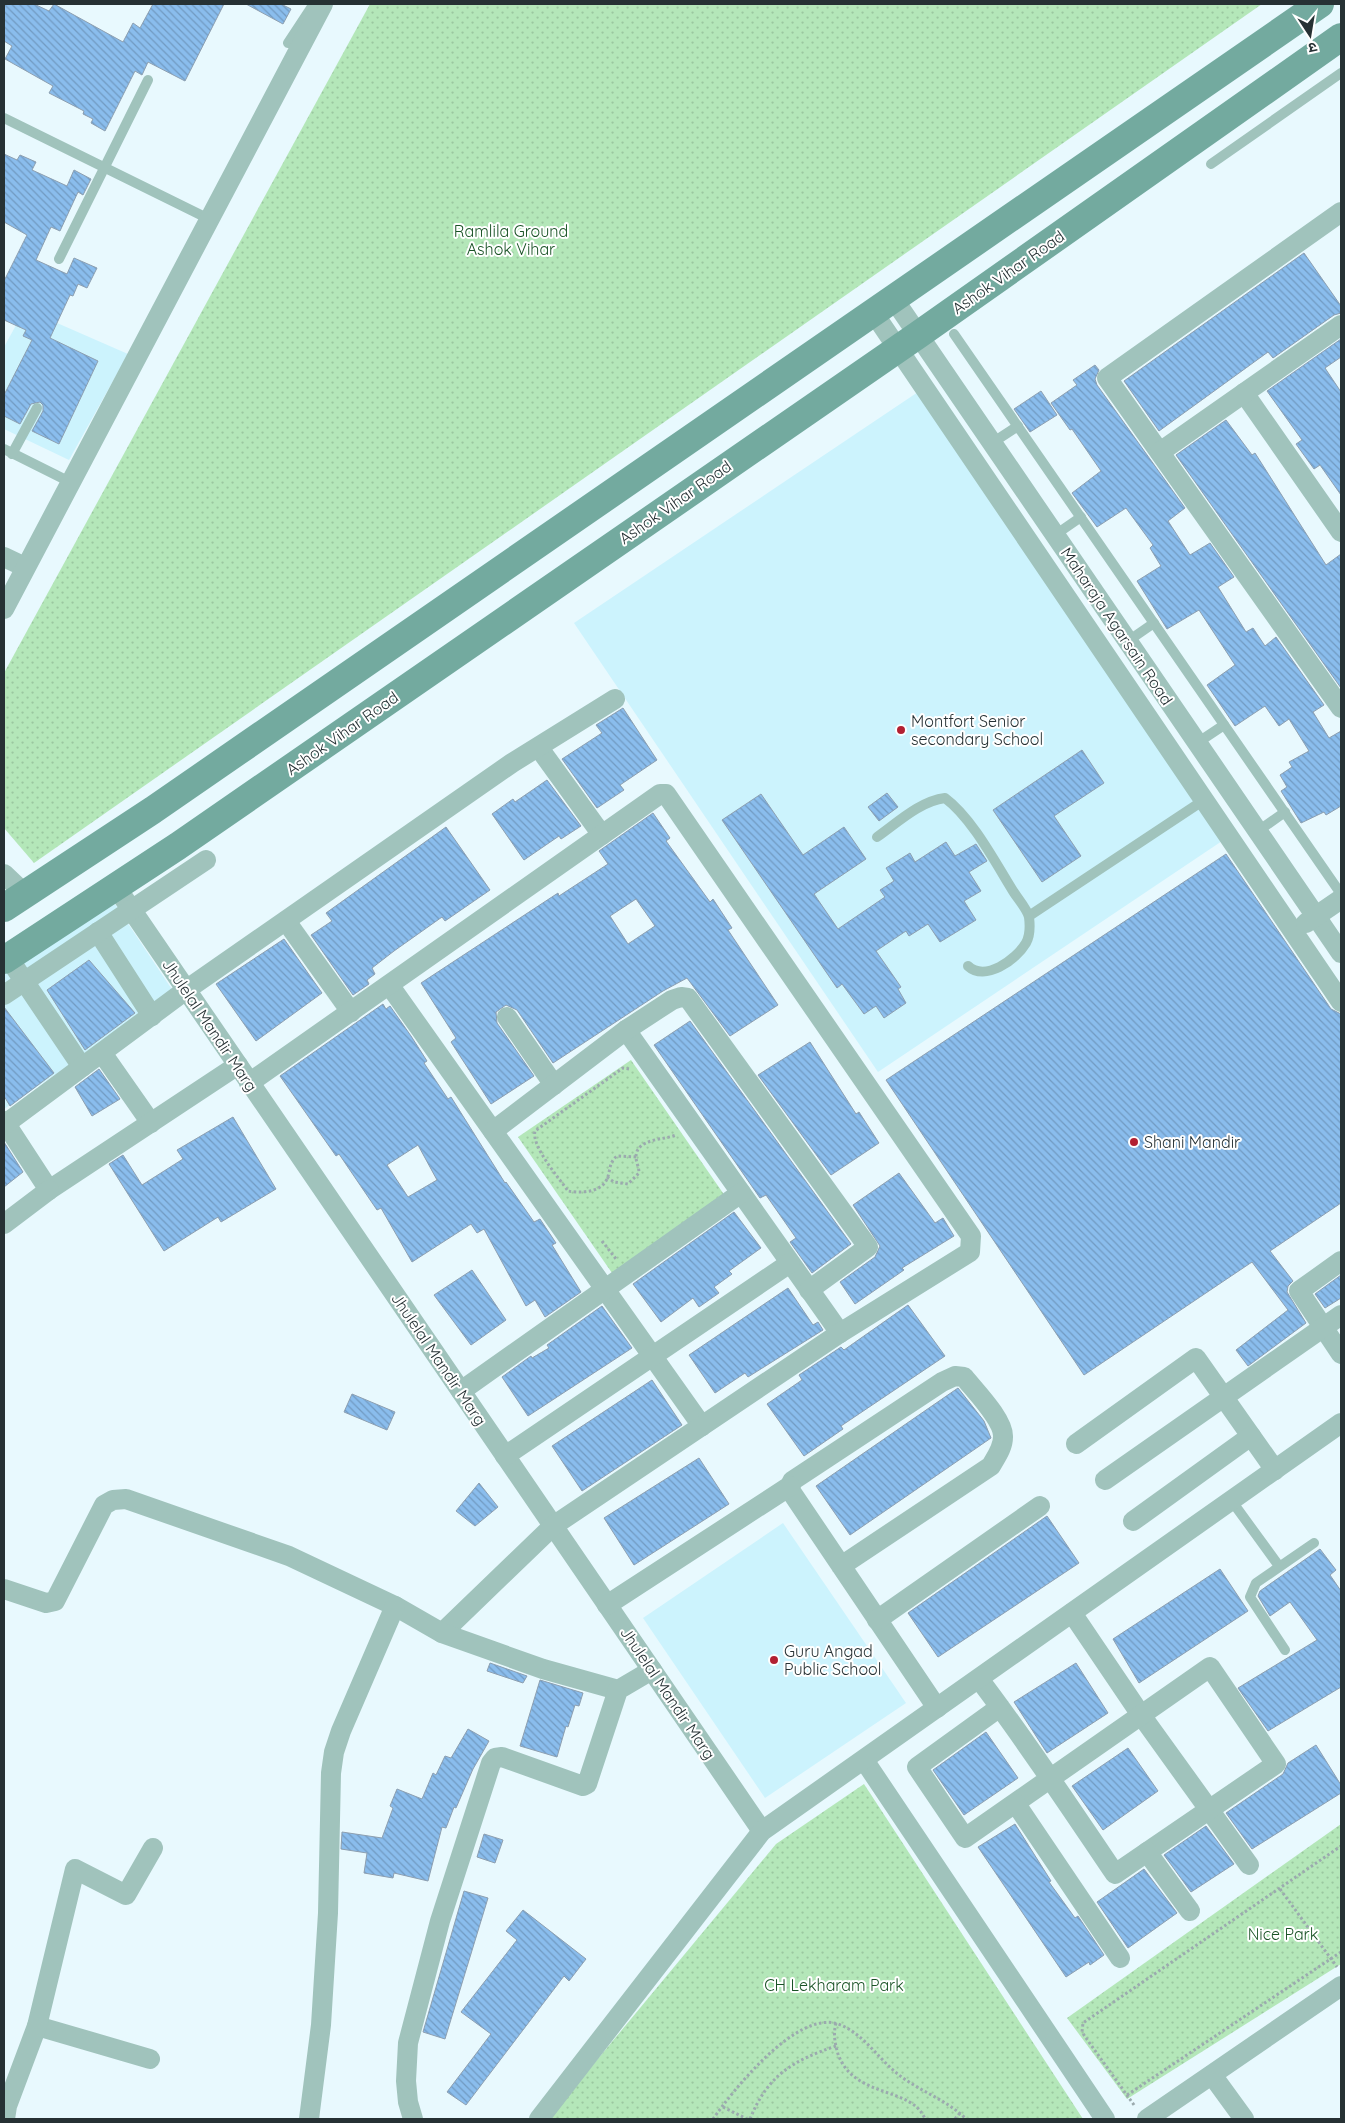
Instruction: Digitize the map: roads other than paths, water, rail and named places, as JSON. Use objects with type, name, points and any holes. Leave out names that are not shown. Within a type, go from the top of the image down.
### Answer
[{"type":"main road","points":[[14,901],[161,804],[1320,4]]},
{"type":"main road","name":"Ashok Vihar Road","points":[[6,959],[116,887],[908,342],[1341,37]]},
{"type":"street","points":[[4,609],[323,4]]},
{"type":"street","points":[[1341,212],[1108,376],[1108,379],[1341,708]]},
{"type":"street","points":[[883,305],[1204,800],[1341,1002]]},
{"type":"street","points":[[1160,452],[1341,325]]},
{"type":"street","name":"Maharaja Agarsain Road","points":[[908,342],[992,443],[1341,953]]},
{"type":"street","points":[[1244,393],[1341,532]]},
{"type":"street","points":[[4,557],[25,567]]},
{"type":"street","points":[[49,1190],[4,1123],[82,1068],[186,990],[512,763],[539,748],[615,699]]},
{"type":"street","points":[[539,748],[602,835]]},
{"type":"street","points":[[249,1082],[390,986],[660,794],[666,794],[671,798],[971,1236],[970,1252],[840,1333],[553,1526],[442,1633]]},
{"type":"street","points":[[4,995],[206,860]]},
{"type":"street","points":[[4,874],[14,901]]},
{"type":"street","name":"Jhulelal Mandir Marg","points":[[116,887],[762,1831]]},
{"type":"street","points":[[1294,932],[1341,899]]},
{"type":"street","points":[[286,921],[351,1012]]},
{"type":"street","points":[[98,932],[152,1016]]},
{"type":"street","points":[[6,959],[24,981],[82,1068]]},
{"type":"street","points":[[390,986],[702,1426]]},
{"type":"street","points":[[493,1131],[626,1030],[672,1000],[681,996],[688,998],[868,1247],[809,1290]]},
{"type":"street","points":[[507,1017],[554,1085]]},
{"type":"street","points":[[626,1030],[840,1333]]},
{"type":"street","points":[[102,1052],[151,1122]]},
{"type":"street","points":[[4,1224],[49,1190],[238,1066]]},
{"type":"street","points":[[461,1391],[741,1193]]},
{"type":"street","points":[[1341,1261],[1299,1291],[1341,1354]]},
{"type":"street","points":[[505,1456],[790,1263]]},
{"type":"street","points":[[1105,1480],[1341,1315]]},
{"type":"street","points":[[1076,1444],[1196,1358],[1275,1470]]},
{"type":"street","points":[[607,1604],[790,1486],[792,1481],[942,1382],[955,1376],[964,1377],[998,1420],[1004,1436],[1001,1450],[991,1466],[841,1566]]},
{"type":"street","points":[[539,2119],[762,1831],[1341,1423]]},
{"type":"street","points":[[1133,1521],[1251,1436]]},
{"type":"street","points":[[790,1486],[790,1490],[937,1708]]},
{"type":"street","points":[[4,1589],[46,1603],[55,1601],[104,1506],[113,1500],[126,1499],[288,1556],[396,1606],[442,1633],[543,1669],[618,1690]]},
{"type":"street","points":[[877,1620],[1040,1506]]},
{"type":"street","points":[[309,2119],[321,2025],[328,1913],[331,1773],[334,1752],[341,1731],[396,1606]]},
{"type":"street","points":[[1072,1613],[1141,1715],[1250,1865]]},
{"type":"street","points":[[979,1679],[1000,1707],[1051,1779],[1115,1874],[1276,1764],[1210,1667],[1141,1715],[1051,1779],[1016,1804],[965,1838],[917,1767],[1000,1707]]},
{"type":"street","points":[[413,2119],[408,2102],[406,2081],[408,2043],[440,1921],[491,1763],[496,1758],[502,1757],[583,1786],[587,1784],[618,1690],[652,1670]]},
{"type":"street","points":[[864,1760],[1105,2119]]},
{"type":"street","points":[[1016,1804],[1120,1958]]},
{"type":"street","points":[[5,2110],[37,2026],[75,1869],[126,1895],[153,1848]]},
{"type":"street","points":[[1147,1852],[1190,1911]]},
{"type":"street","points":[[1147,2119],[1341,1986]]},
{"type":"street","points":[[37,2026],[150,2059]]},
{"type":"street","points":[[1212,2074],[1244,2119]]},
{"type":"lane","points":[[288,43],[313,4]]},
{"type":"lane","points":[[1211,164],[1341,73]]},
{"type":"lane","points":[[59,259],[148,80]]},
{"type":"lane","points":[[4,118],[209,219]]},
{"type":"lane","points":[[954,334],[1341,894]]},
{"type":"lane","points":[[37,408],[8,451],[70,482]]},
{"type":"lane","points":[[992,443],[1018,426]]},
{"type":"lane","points":[[1055,535],[1081,517]]},
{"type":"lane","points":[[1128,641],[1154,623]]},
{"type":"lane","points":[[1197,743],[1224,725]]},
{"type":"lane","points":[[877,837],[920,808],[936,799],[945,798],[973,830],[1029,916],[1029,934],[1026,944],[1015,956],[994,969],[984,972],[976,971],[968,966]]},
{"type":"lane","points":[[1029,916],[1204,800]]},
{"type":"lane","points":[[1258,831],[1284,812]]},
{"type":"lane","points":[[1231,1500],[1279,1566]]},
{"type":"lane","points":[[1286,1650],[1250,1597],[1256,1583],[1314,1544]]},
{"type":"place","name":"Montfort Senior secondary School","points":[[901,730]]},
{"type":"place","name":"Shani Mandir","points":[[1134,1142]]},
{"type":"place","name":"Guru Angad Public School","points":[[774,1660]]},
{"type":"park label","name":"Ramlila Ground Ashok Vihar","points":[[511,240]]},
{"type":"park label","name":"Nice Park","points":[[1283,1934]]},
{"type":"park label","name":"CH Lekharam Park","points":[[834,1985]]}]
